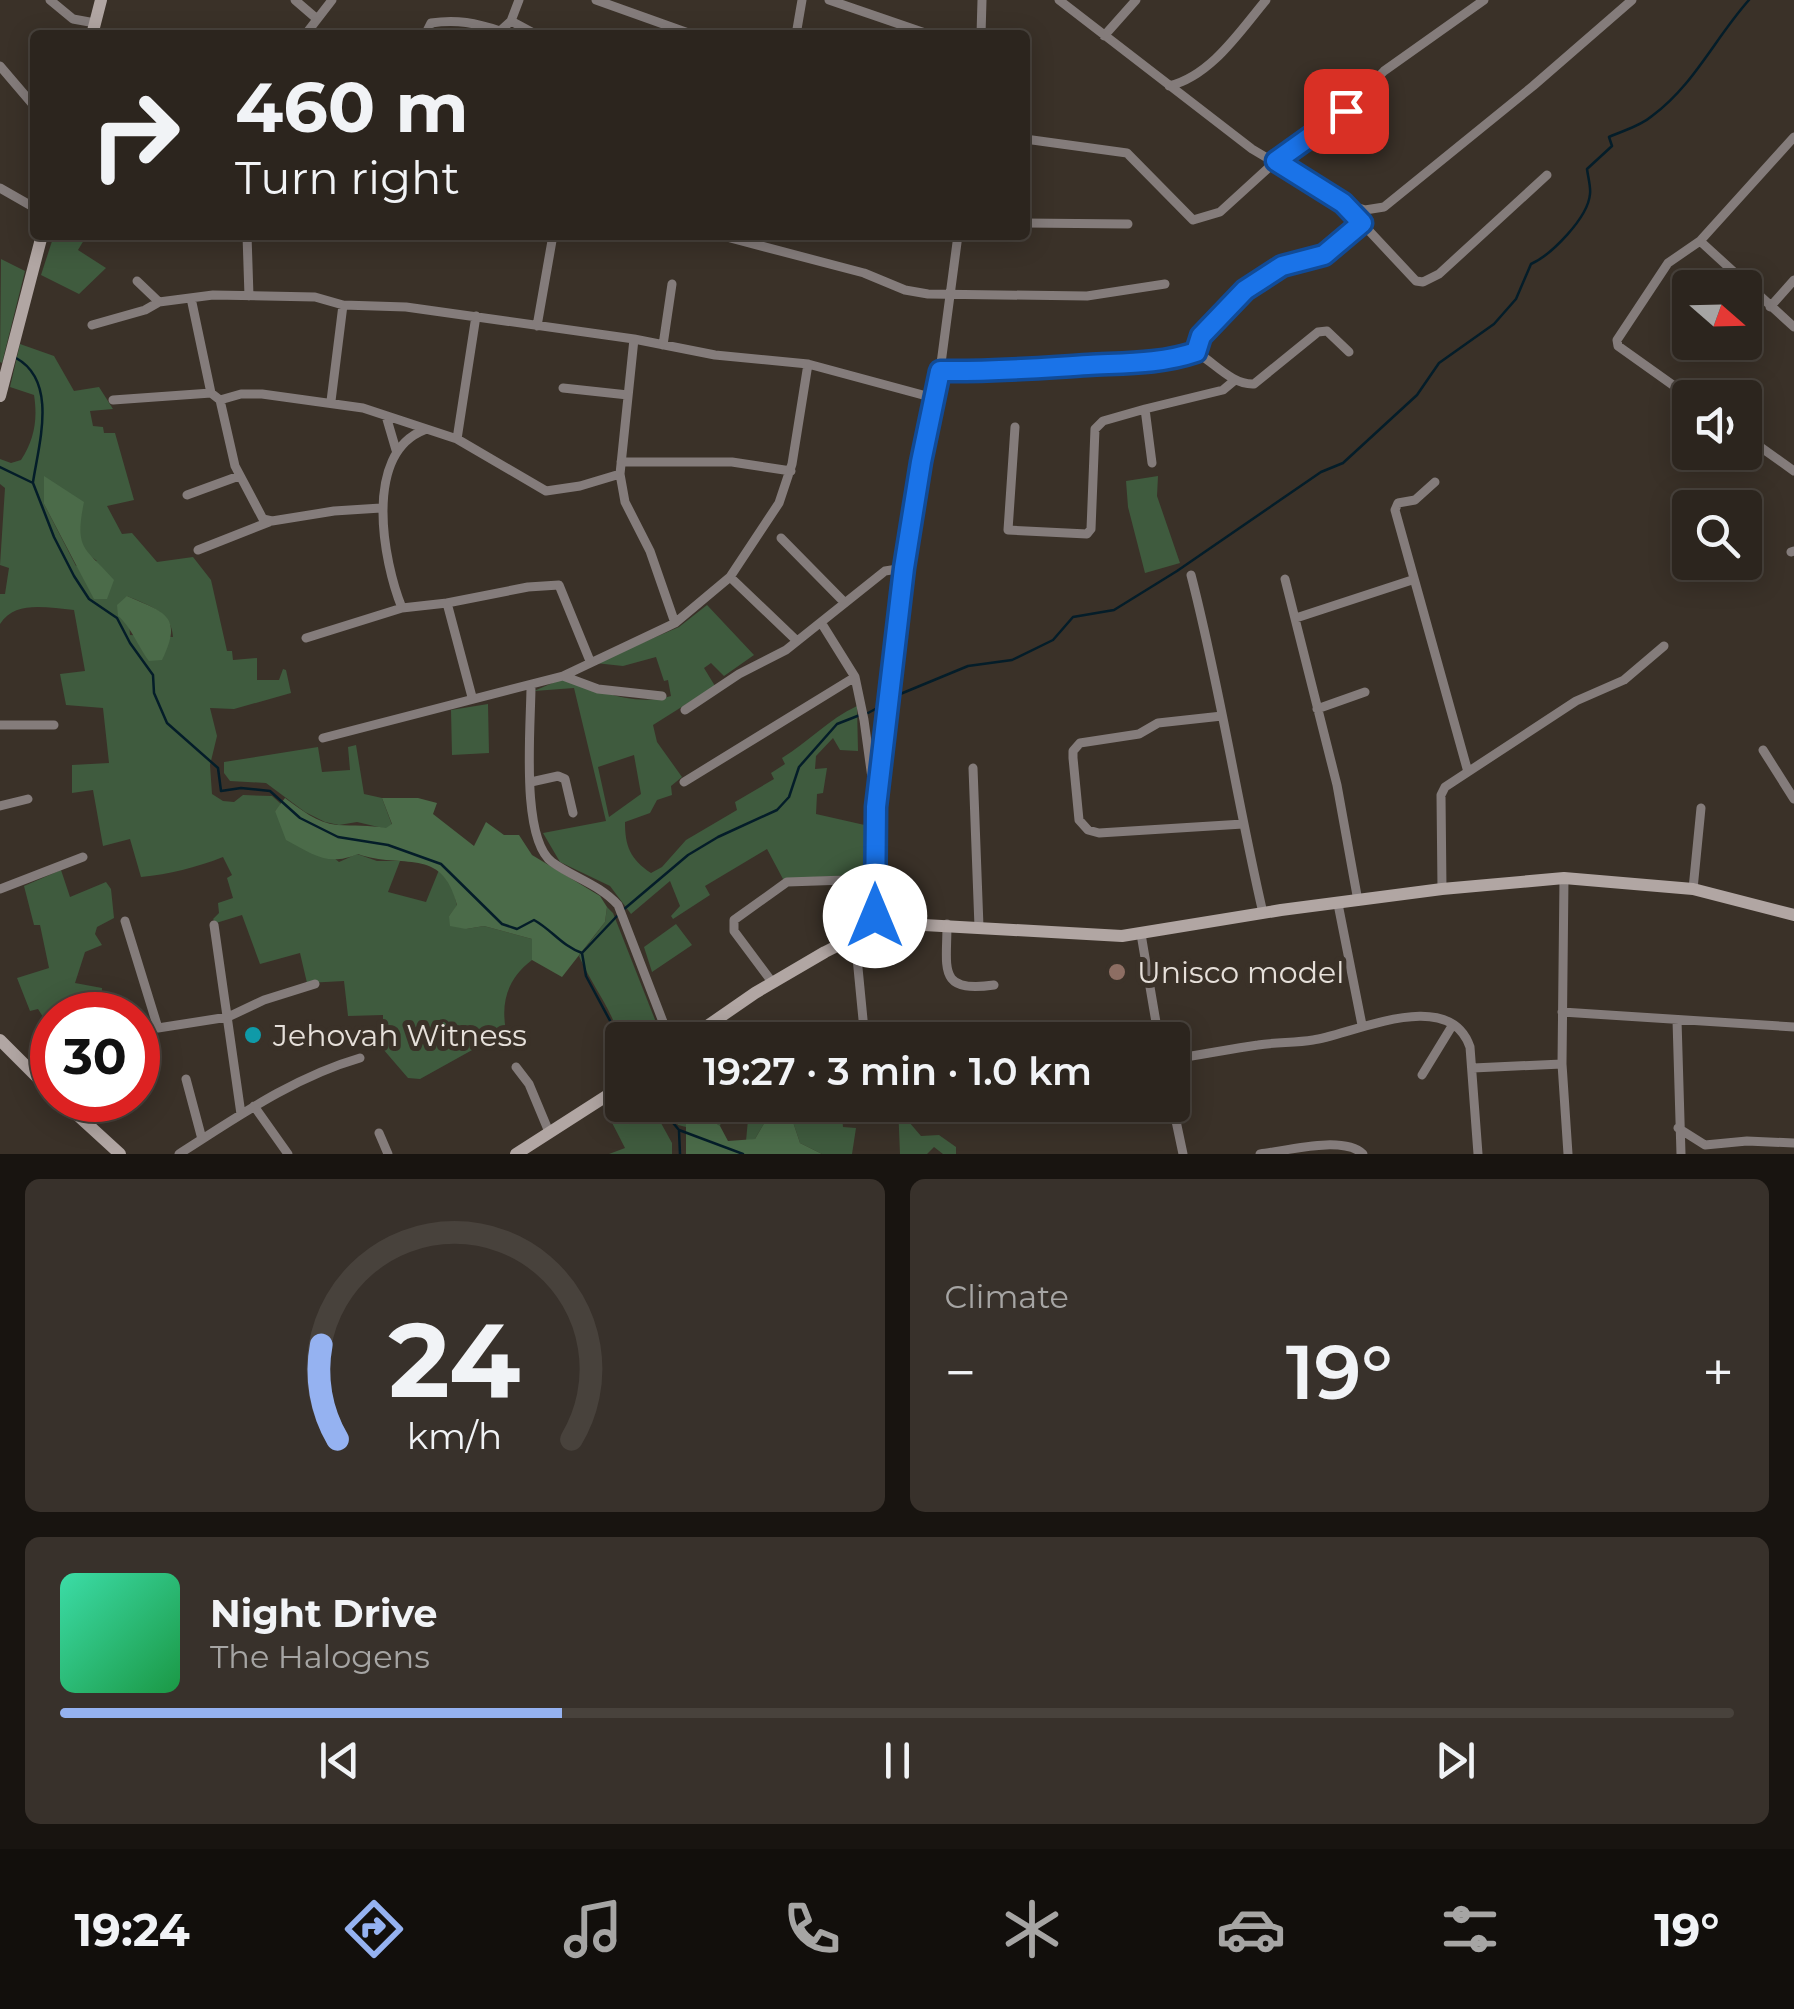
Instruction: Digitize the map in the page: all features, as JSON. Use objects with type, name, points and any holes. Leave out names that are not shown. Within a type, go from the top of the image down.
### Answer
[{"type":"street","points":[[50,0],[93,29],[102,0]]},
{"type":"street","points":[[295,0],[317,20]]},
{"type":"street","points":[[309,30],[332,0]]},
{"type":"street","points":[[502,30],[511,21],[519,0]]},
{"type":"street","points":[[596,0],[680,30]]},
{"type":"street","points":[[797,30],[802,0]]},
{"type":"street","points":[[829,0],[916,30]]},
{"type":"street","points":[[981,30],[982,0]]},
{"type":"street","points":[[1060,0],[1252,149],[1343,203],[1416,281],[1423,282],[1452,264],[1547,175]]},
{"type":"street","points":[[1104,36],[1136,0]]},
{"type":"street","points":[[1170,86],[1196,74],[1210,62],[1266,0]]},
{"type":"street","points":[[1030,140],[1127,153],[1194,220],[1220,212],[1276,161],[1346,111],[1384,71],[1484,0]]},
{"type":"street","points":[[1343,203],[1365,210],[1384,207],[1632,0]]},
{"type":"street","points":[[428,30],[431,23],[452,20],[492,30]]},
{"type":"street","points":[[511,21],[528,30]]},
{"type":"street","points":[[0,66],[30,101]]},
{"type":"street","points":[[1672,384],[1616,344],[1668,263],[1700,241],[1794,136]]},
{"type":"street","points":[[0,188],[30,205]]},
{"type":"street","points":[[1030,223],[1128,224]]},
{"type":"street","points":[[1196,352],[1201,336],[1245,290],[1282,266],[1324,255],[1362,223]]},
{"type":"street","points":[[0,396],[41,240]]},
{"type":"street","points":[[248,240],[249,296]]},
{"type":"street","points":[[537,326],[552,240]]},
{"type":"street","points":[[738,240],[864,274],[905,290],[950,296],[1086,296],[1166,284]]},
{"type":"street","points":[[876,930],[876,807],[904,568],[940,371],[957,240]]},
{"type":"street","points":[[1700,241],[1794,327]]},
{"type":"street","points":[[1770,307],[1794,280]]},
{"type":"street","points":[[138,281],[159,302]]},
{"type":"street","points":[[664,345],[672,284]]},
{"type":"street","points":[[92,325],[145,310],[159,302],[315,296],[343,304],[476,316],[715,355],[808,364],[934,398]]},
{"type":"street","points":[[191,298],[211,393],[220,400],[250,394],[331,402],[386,416],[457,439],[546,491],[620,474]]},
{"type":"street","points":[[331,402],[343,304]]},
{"type":"street","points":[[457,439],[476,316]]},
{"type":"street","points":[[1196,352],[1235,380],[1254,384],[1323,330],[1349,352]]},
{"type":"street","points":[[634,339],[620,474],[625,502],[650,551],[675,624]]},
{"type":"street","points":[[940,371],[998,372],[1138,363],[1196,352]]},
{"type":"street","points":[[323,738],[563,676],[675,624],[730,577],[778,503],[791,471],[808,364]]},
{"type":"street","points":[[1015,427],[1008,530],[1087,534],[1091,529],[1096,429],[1102,421],[1224,390],[1235,380]]},
{"type":"street","points":[[563,388],[628,395]]},
{"type":"street","points":[[113,400],[211,393]]},
{"type":"street","points":[[220,400],[239,476],[260,516],[272,521]]},
{"type":"street","points":[[1146,409],[1152,463]]},
{"type":"street","points":[[386,416],[396,450]]},
{"type":"street","points":[[402,608],[387,557],[382,508],[396,450],[407,438],[426,429]]},
{"type":"street","points":[[1762,448],[1794,471]]},
{"type":"street","points":[[621,462],[732,462],[791,471]]},
{"type":"street","points":[[187,495],[239,476]]},
{"type":"street","points":[[1436,482],[1415,500],[1395,506],[1412,580],[1468,772]]},
{"type":"street","points":[[198,550],[272,521],[382,508]]},
{"type":"street","points":[[781,538],[844,603]]},
{"type":"street","points":[[685,710],[822,624],[886,571],[904,568]]},
{"type":"street","points":[[1191,575],[1214,662],[1243,824],[1264,913]]},
{"type":"street","points":[[730,577],[797,641]]},
{"type":"street","points":[[1285,579],[1342,810],[1358,901]]},
{"type":"street","points":[[1296,618],[1412,580]]},
{"type":"street","points":[[306,638],[402,608],[559,585],[590,662]]},
{"type":"street","points":[[447,603],[472,698]]},
{"type":"street","points":[[822,624],[854,677],[876,807]]},
{"type":"street","points":[[1442,889],[1442,792],[1576,701],[1624,680],[1664,646]]},
{"type":"street","points":[[563,676],[598,690],[662,696]]},
{"type":"street","points":[[684,782],[854,677]]},
{"type":"street","points":[[531,686],[531,782],[534,826],[541,850],[550,861],[608,893],[618,905],[663,1022]]},
{"type":"street","points":[[1317,710],[1365,692]]},
{"type":"street","points":[[1222,716],[1158,723],[1139,734],[1080,743],[1072,758],[1079,820],[1088,830],[1099,833],[1243,824]]},
{"type":"street","points":[[0,725],[54,724]]},
{"type":"street","points":[[1763,750],[1794,799]]},
{"type":"street","points":[[973,768],[979,927]]},
{"type":"street","points":[[531,782],[565,778],[572,813]]},
{"type":"street","points":[[0,806],[28,800]]},
{"type":"street","points":[[1693,890],[1701,808]]},
{"type":"street","points":[[0,889],[84,857]]},
{"type":"street","points":[[1564,878],[1562,1064],[1568,1154]]},
{"type":"street","points":[[713,1022],[772,982],[856,937],[911,924],[1099,936],[1140,934],[1442,889],[1564,878],[1693,890],[1794,914]]},
{"type":"street","points":[[772,982],[734,931],[734,920],[768,893],[793,882],[846,880],[876,898]]},
{"type":"street","points":[[1338,904],[1362,1024]]},
{"type":"street","points":[[124,921],[158,1028],[228,1017],[314,984]]},
{"type":"street","points":[[947,924],[947,972],[954,983],[967,989],[994,986]]},
{"type":"street","points":[[214,925],[241,1114]]},
{"type":"street","points":[[1140,934],[1157,1022]]},
{"type":"street","points":[[856,937],[863,1022]]},
{"type":"street","points":[[1562,1012],[1794,1028]]},
{"type":"street","points":[[1190,1055],[1312,1040],[1362,1024],[1414,1016],[1430,1018],[1452,1026],[1467,1038],[1478,1154]]},
{"type":"street","points":[[1676,1020],[1682,1154]]},
{"type":"street","points":[[1422,1075],[1452,1026]]},
{"type":"street","points":[[0,1040],[30,1070]]},
{"type":"street","points":[[180,1154],[254,1106],[296,1086],[306,1076],[360,1058]]},
{"type":"street","points":[[1472,1068],[1562,1064]]},
{"type":"street","points":[[516,1067],[528,1084],[549,1132]]},
{"type":"street","points":[[186,1079],[202,1139]]},
{"type":"street","points":[[516,1154],[605,1097]]},
{"type":"street","points":[[254,1106],[288,1154]]},
{"type":"street","points":[[85,1122],[120,1154]]},
{"type":"street","points":[[1176,1122],[1183,1154]]},
{"type":"street","points":[[1678,1128],[1705,1145],[1747,1141],[1794,1144]]},
{"type":"street","points":[[380,1133],[388,1154]]},
{"type":"street","points":[[1260,1154],[1342,1144],[1362,1154]]},
{"type":"green space","points":[[52,240],[84,240],[78,250],[106,268],[79,294],[41,275]]},
{"type":"green space","points":[[1,259],[25,271],[2,363],[0,362]]},
{"type":"green space","points":[[20,344],[54,356],[74,391],[99,387],[113,409],[90,411],[93,426],[103,427],[104,433],[115,433],[134,500],[107,506],[122,534],[132,533],[157,562],[193,557],[211,580],[227,651],[232,651],[233,660],[257,658],[257,680],[279,680],[283,669],[286,670],[291,693],[234,709],[210,708],[217,736],[210,765],[212,794],[234,802],[243,795],[272,796],[281,804],[275,811],[339,862],[357,854],[377,861],[400,861],[388,892],[426,902],[439,870],[452,885],[457,906],[449,916],[466,929],[484,926],[532,939],[532,960],[515,977],[506,997],[504,1019],[509,1043],[500,1048],[492,1039],[420,1079],[408,1078],[383,1049],[383,1015],[348,1016],[344,981],[307,983],[300,953],[260,964],[242,915],[216,923],[213,919],[219,913],[218,903],[233,898],[227,878],[232,875],[223,857],[141,877],[130,839],[103,846],[93,790],[72,793],[72,765],[109,763],[103,708],[66,705],[60,674],[85,671],[74,610],[23,608],[0,624],[0,594],[5,594],[9,568],[0,565],[5,488],[0,484],[0,459],[11,463],[21,460],[32,437],[35,413],[34,395],[10,387]],"holes":[[[83,502],[79,525],[81,549],[97,561],[76,566],[44,504]],[[127,596],[164,615],[173,637],[130,635]]]},
{"type":"green space","points":[[44,476],[84,502],[81,540],[114,580],[107,599],[94,599],[44,504]]},
{"type":"green space","points":[[1158,476],[1157,496],[1180,563],[1145,573],[1128,507],[1126,481]]},
{"type":"green space","points":[[127,596],[167,618],[171,634],[162,660],[149,661],[118,616],[117,605]]},
{"type":"green space","points":[[707,605],[754,655],[724,676],[711,663],[704,668],[715,686],[653,725],[657,742],[682,777],[671,786],[672,795],[657,800],[650,813],[625,822],[626,838],[634,857],[651,873],[662,867],[686,840],[737,810],[735,802],[774,779],[771,773],[785,764],[782,758],[857,706],[858,751],[840,750],[833,738],[816,756],[815,769],[827,768],[823,793],[817,794],[816,814],[869,826],[869,874],[783,879],[767,849],[705,886],[710,895],[673,919],[671,916],[680,906],[670,881],[631,914],[610,886],[560,862],[543,833],[606,821],[574,688],[534,691],[564,678],[630,699],[671,696],[656,657],[623,666],[595,663],[679,627]],"holes":[[[634,755],[641,794],[609,817],[598,767]]]},
{"type":"green space","points":[[488,704],[489,753],[452,755],[451,710]]},
{"type":"green space","points":[[356,745],[364,794],[382,798],[392,825],[387,829],[357,822],[325,822],[266,783],[230,781],[224,773],[224,762],[318,747],[322,772],[350,770],[348,747]]},
{"type":"green space","points":[[285,798],[330,824],[386,828],[392,824],[382,798],[418,798],[437,803],[433,814],[474,846],[486,822],[504,835],[519,835],[532,855],[600,896],[607,907],[605,922],[562,977],[532,960],[532,939],[484,926],[450,926],[449,916],[457,905],[450,886],[431,867],[358,854],[329,859],[286,840],[275,811]]},
{"type":"green space","points":[[61,870],[70,897],[106,882],[111,889],[114,918],[97,927],[95,934],[102,945],[85,952],[75,983],[102,988],[102,992],[30,992],[30,1011],[17,978],[49,968],[40,925],[34,925],[24,886]]},
{"type":"green space","points":[[607,907],[613,913],[656,1022],[613,1022],[579,956],[605,922]]},
{"type":"green space","points":[[676,924],[692,945],[652,972],[644,947]]},
{"type":"green space","points":[[612,1122],[660,1122],[672,1143],[672,1154],[609,1154],[625,1148]]},
{"type":"green space","points":[[686,1122],[714,1122],[728,1141],[755,1139],[765,1122],[793,1122],[800,1143],[822,1154],[686,1154]]},
{"type":"green space","points":[[748,1122],[765,1122],[755,1139],[746,1141]]},
{"type":"green space","points":[[793,1122],[843,1122],[843,1127],[856,1128],[852,1154],[822,1154],[800,1143]]},
{"type":"green space","points":[[899,1122],[909,1122],[921,1136],[939,1135],[956,1147],[956,1154],[943,1154],[934,1147],[927,1154],[900,1154]]},
{"type":"waterway","points":[[893,697],[968,666],[1012,660],[1053,640],[1073,617],[1114,610],[1321,472],[1343,463],[1417,395],[1439,363],[1494,324],[1516,299],[1531,264],[1558,244],[1583,214],[1590,194],[1587,169],[1612,146],[1609,137],[1642,123],[1667,104],[1749,0]]},
{"type":"waterway","points":[[16,358],[29,368],[41,397],[41,432],[33,482]]},
{"type":"waterway","points":[[0,467],[33,483],[74,576],[89,599],[117,618],[153,675],[154,693],[167,723],[218,768],[221,791],[270,791],[300,818],[338,837],[388,845],[441,864],[502,924],[517,929],[534,920],[582,953],[586,976],[611,1022]]},
{"type":"waterway","points":[[868,713],[883,705]]},
{"type":"waterway","points":[[623,910],[688,855],[777,810],[789,797],[799,767],[837,724],[860,715]]},
{"type":"waterway","points":[[582,953],[617,916]]},
{"type":"waterway","points":[[672,1122],[679,1130],[743,1154]]},
{"type":"waterway","points":[[679,1131],[680,1154]]},
{"type":"place","name":"Unisco model","points":[[1117,972]]},
{"type":"place","name":"Jehovah Witness","points":[[253,1035]]},
{"type":"route","points":[[875,916],[876,807],[904,568],[940,371],[998,372],[1138,363],[1196,352],[1201,336],[1245,290],[1282,266],[1324,255],[1362,223],[1343,203],[1276,161],[1346,111]]}]
